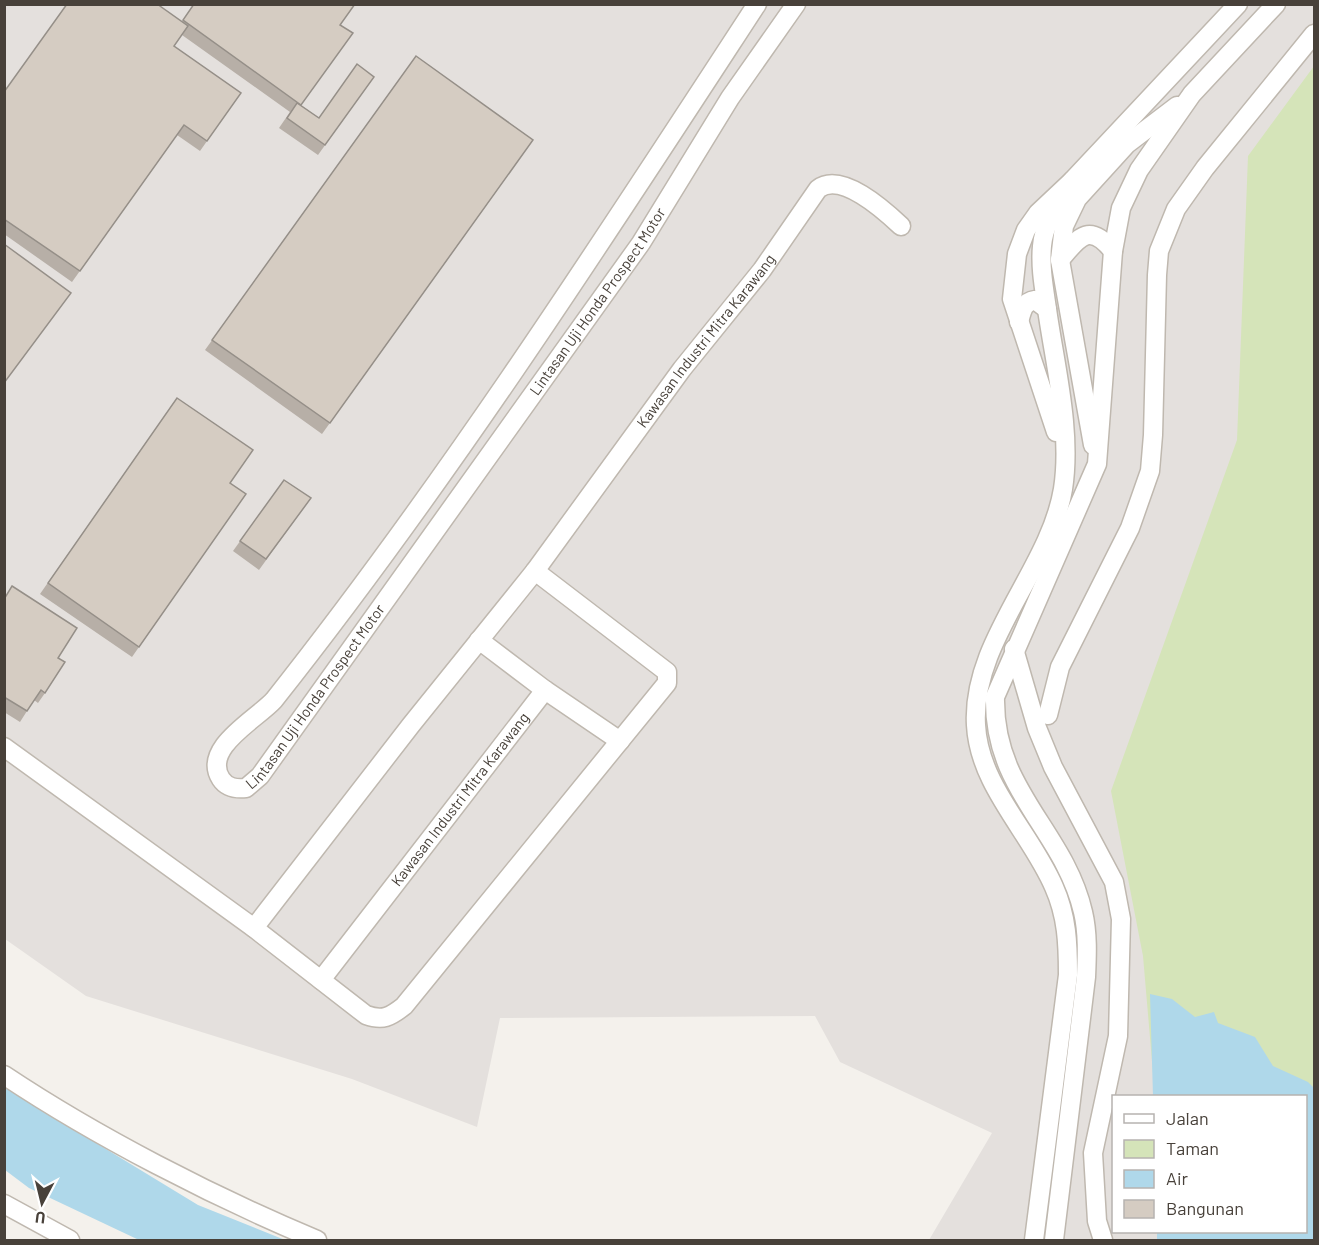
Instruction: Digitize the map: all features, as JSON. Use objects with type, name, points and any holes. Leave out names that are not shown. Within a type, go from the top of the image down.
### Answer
[{"type":"street","name":"Lintasan Uji Honda Prospect Motor","points":[[756,4],[604,237],[399,537],[274,700],[261,715],[225,742],[216,766],[220,778],[227,786],[246,788],[260,776],[631,257],[730,98],[796,4]]},
{"type":"street","points":[[1066,462],[1012,299],[1013,276],[1026,230],[1038,213],[1072,181],[1238,4]]},
{"type":"street","points":[[1054,1240],[1086,977],[1087,942],[1083,912],[1071,879],[1010,775],[1000,750],[986,694],[1014,649],[1097,464],[1113,251],[1121,208],[1139,170],[1192,94],[1276,4]]},
{"type":"street","points":[[1048,715],[1060,667],[1130,528],[1150,471],[1157,275],[1159,251],[1166,230],[1176,209],[1205,168],[1314,34]]},
{"type":"street","points":[[1097,464],[1060,260],[1064,226],[1077,199],[1128,144],[1192,94]]},
{"type":"street","points":[[1034,1240],[1068,975],[1065,916],[1054,886],[993,783],[982,755],[976,726],[986,694],[997,640],[1056,516],[1066,462],[1047,309],[1042,245],[1049,218],[1072,181]]},
{"type":"street","name":"Kawasan Industri Mitra Karawang","points":[[254,928],[535,571],[682,369],[762,270],[818,189],[825,184],[835,183],[845,186],[876,205],[901,226]]},
{"type":"street","points":[[1060,260],[1078,237],[1092,234],[1104,239],[1113,251]]},
{"type":"street","points":[[604,237],[631,257]]},
{"type":"street","points":[[1019,321],[1028,301],[1035,300],[1047,309]]},
{"type":"street","points":[[4,747],[254,928],[366,1015],[380,1020],[391,1017],[404,1006],[667,682],[668,672],[535,571]]},
{"type":"street","points":[[479,640],[545,690],[620,741]]},
{"type":"street","points":[[1014,649],[1037,728],[1053,767],[1114,882],[1121,919],[1118,1036],[1093,1153],[1097,1221],[1103,1240]]},
{"type":"street","name":"Kawasan Industri Mitra Karawang","points":[[321,980],[545,690]]},
{"type":"street","points":[[4,1075],[59,1109],[158,1164],[317,1240]]},
{"type":"street","points":[[4,1204],[70,1240]]},
{"type":"shaded area","points":[[5,5],[1314,5],[1314,1240],[929,1240],[992,1133],[840,1062],[815,1016],[500,1018],[477,1127],[352,1079],[86,996],[5,939]]},
{"type":"green space","points":[[1314,66],[1314,1240],[1307,1233],[1307,1095],[1155,1095],[1143,956],[1111,791],[1237,440],[1248,156]]},
{"type":"water","points":[[1150,994],[1172,999],[1195,1017],[1214,1012],[1218,1023],[1255,1037],[1273,1066],[1308,1082],[1314,1088],[1314,1240],[1157,1240],[1157,1233],[1307,1233],[1307,1095],[1153,1095]]},
{"type":"water","points":[[4,1087],[198,1205],[285,1240],[139,1240],[29,1188],[5,1170]]},
{"type":"building","points":[[67,4],[157,4],[188,26],[174,46],[241,93],[207,141],[184,125],[80,271],[4,219],[4,92]]},
{"type":"building","points":[[194,4],[355,4],[340,25],[353,33],[301,105],[183,20]]},
{"type":"building","points":[[416,56],[533,140],[330,423],[212,340]]},
{"type":"building","points":[[357,64],[374,77],[325,145],[287,118],[297,103],[319,118]]},
{"type":"building","points":[[4,244],[71,293],[4,383]]},
{"type":"building","points":[[177,398],[253,450],[230,483],[246,494],[139,647],[48,583]]},
{"type":"building","points":[[284,480],[311,498],[266,559],[240,541]]},
{"type":"building","points":[[12,586],[77,628],[58,658],[65,662],[45,693],[41,690],[27,711],[4,697],[4,594],[6,596]]}]
